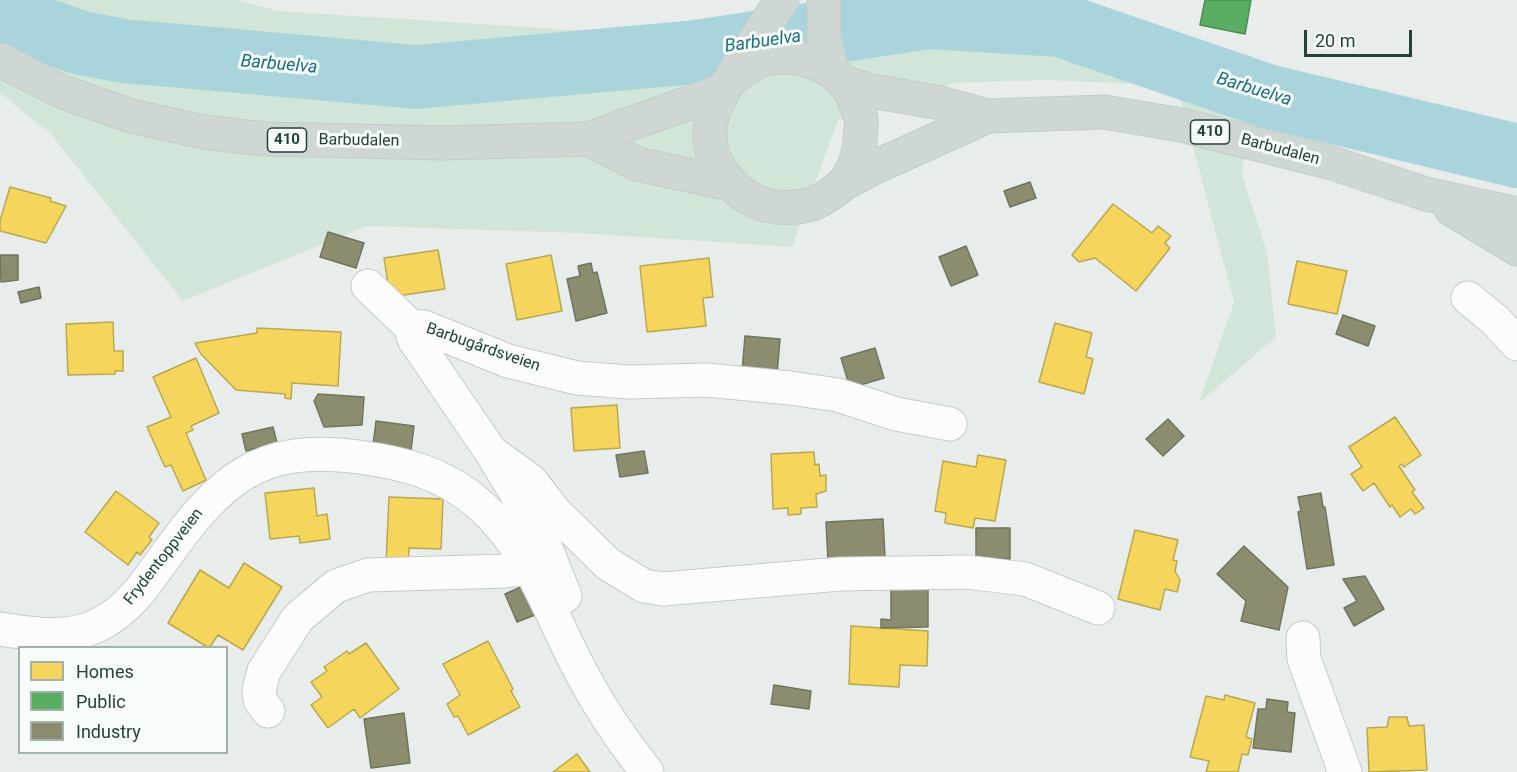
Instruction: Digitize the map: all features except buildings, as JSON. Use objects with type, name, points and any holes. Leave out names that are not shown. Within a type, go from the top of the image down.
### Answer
[{"type":"main road","name":"410","points":[[725,86],[749,66],[770,58],[802,58],[825,67],[839,78],[853,95],[861,120],[859,156],[843,184],[824,199],[808,206],[771,207],[748,199],[729,184],[718,166],[711,144],[711,118],[725,86],[782,0]]},
{"type":"main road","name":"410","points":[[824,0],[825,38],[839,78]]},
{"type":"main road","name":"Barbudalen","points":[[0,60],[63,92],[131,116],[203,132],[266,139],[321,141],[444,143],[588,139],[725,86]]},
{"type":"main road","name":"Barbudalen","points":[[839,78],[871,91],[941,103],[988,116],[1104,112],[1181,125],[1332,163],[1426,194],[1517,214]]},
{"type":"main road","name":"Barbudalen","points":[[843,184],[988,116]]},
{"type":"main road","name":"Barbudalen","points":[[588,139],[637,164],[729,184]]},
{"type":"main road","name":"Barbudalen","points":[[1426,194],[1517,249]]},
{"type":"street","points":[[368,286],[410,326]]},
{"type":"street","points":[[1468,298],[1495,320],[1517,344]]},
{"type":"street","name":"Barbugårdsveien","points":[[568,645],[571,614],[539,531],[491,452],[414,339],[410,326],[424,327],[508,361],[577,378],[629,382],[707,380],[790,388],[838,395],[896,414],[950,424]]},
{"type":"street","points":[[491,452],[531,481],[554,511],[608,564],[644,586],[663,589],[840,574],[967,572],[1025,579],[1098,608]]},
{"type":"street","name":"Frydentoppveien","points":[[0,629],[58,635],[82,632],[101,624],[120,612],[140,591],[192,518],[216,494],[238,476],[263,463],[294,456],[338,454],[394,461],[423,470],[453,485],[479,504],[500,525],[531,568]]},
{"type":"street","points":[[268,711],[260,700],[259,690],[264,671],[298,618],[336,586],[368,575],[506,571],[531,568],[582,674],[647,772]]},
{"type":"street","points":[[1303,638],[1304,659],[1345,772]]},
{"type":"green space","points":[[0,0],[237,0],[278,11],[695,38],[907,3],[1111,24],[1251,73],[1242,175],[1267,252],[1276,337],[1199,403],[1234,302],[1177,86],[1047,80],[955,83],[838,120],[792,247],[579,233],[367,226],[183,301],[50,133],[0,93]]},
{"type":"waterway","name":"Barbuelva","points":[[0,7],[44,30],[81,43],[124,51],[416,77],[696,52],[928,17],[1060,25],[1267,96],[1517,156]]}]
